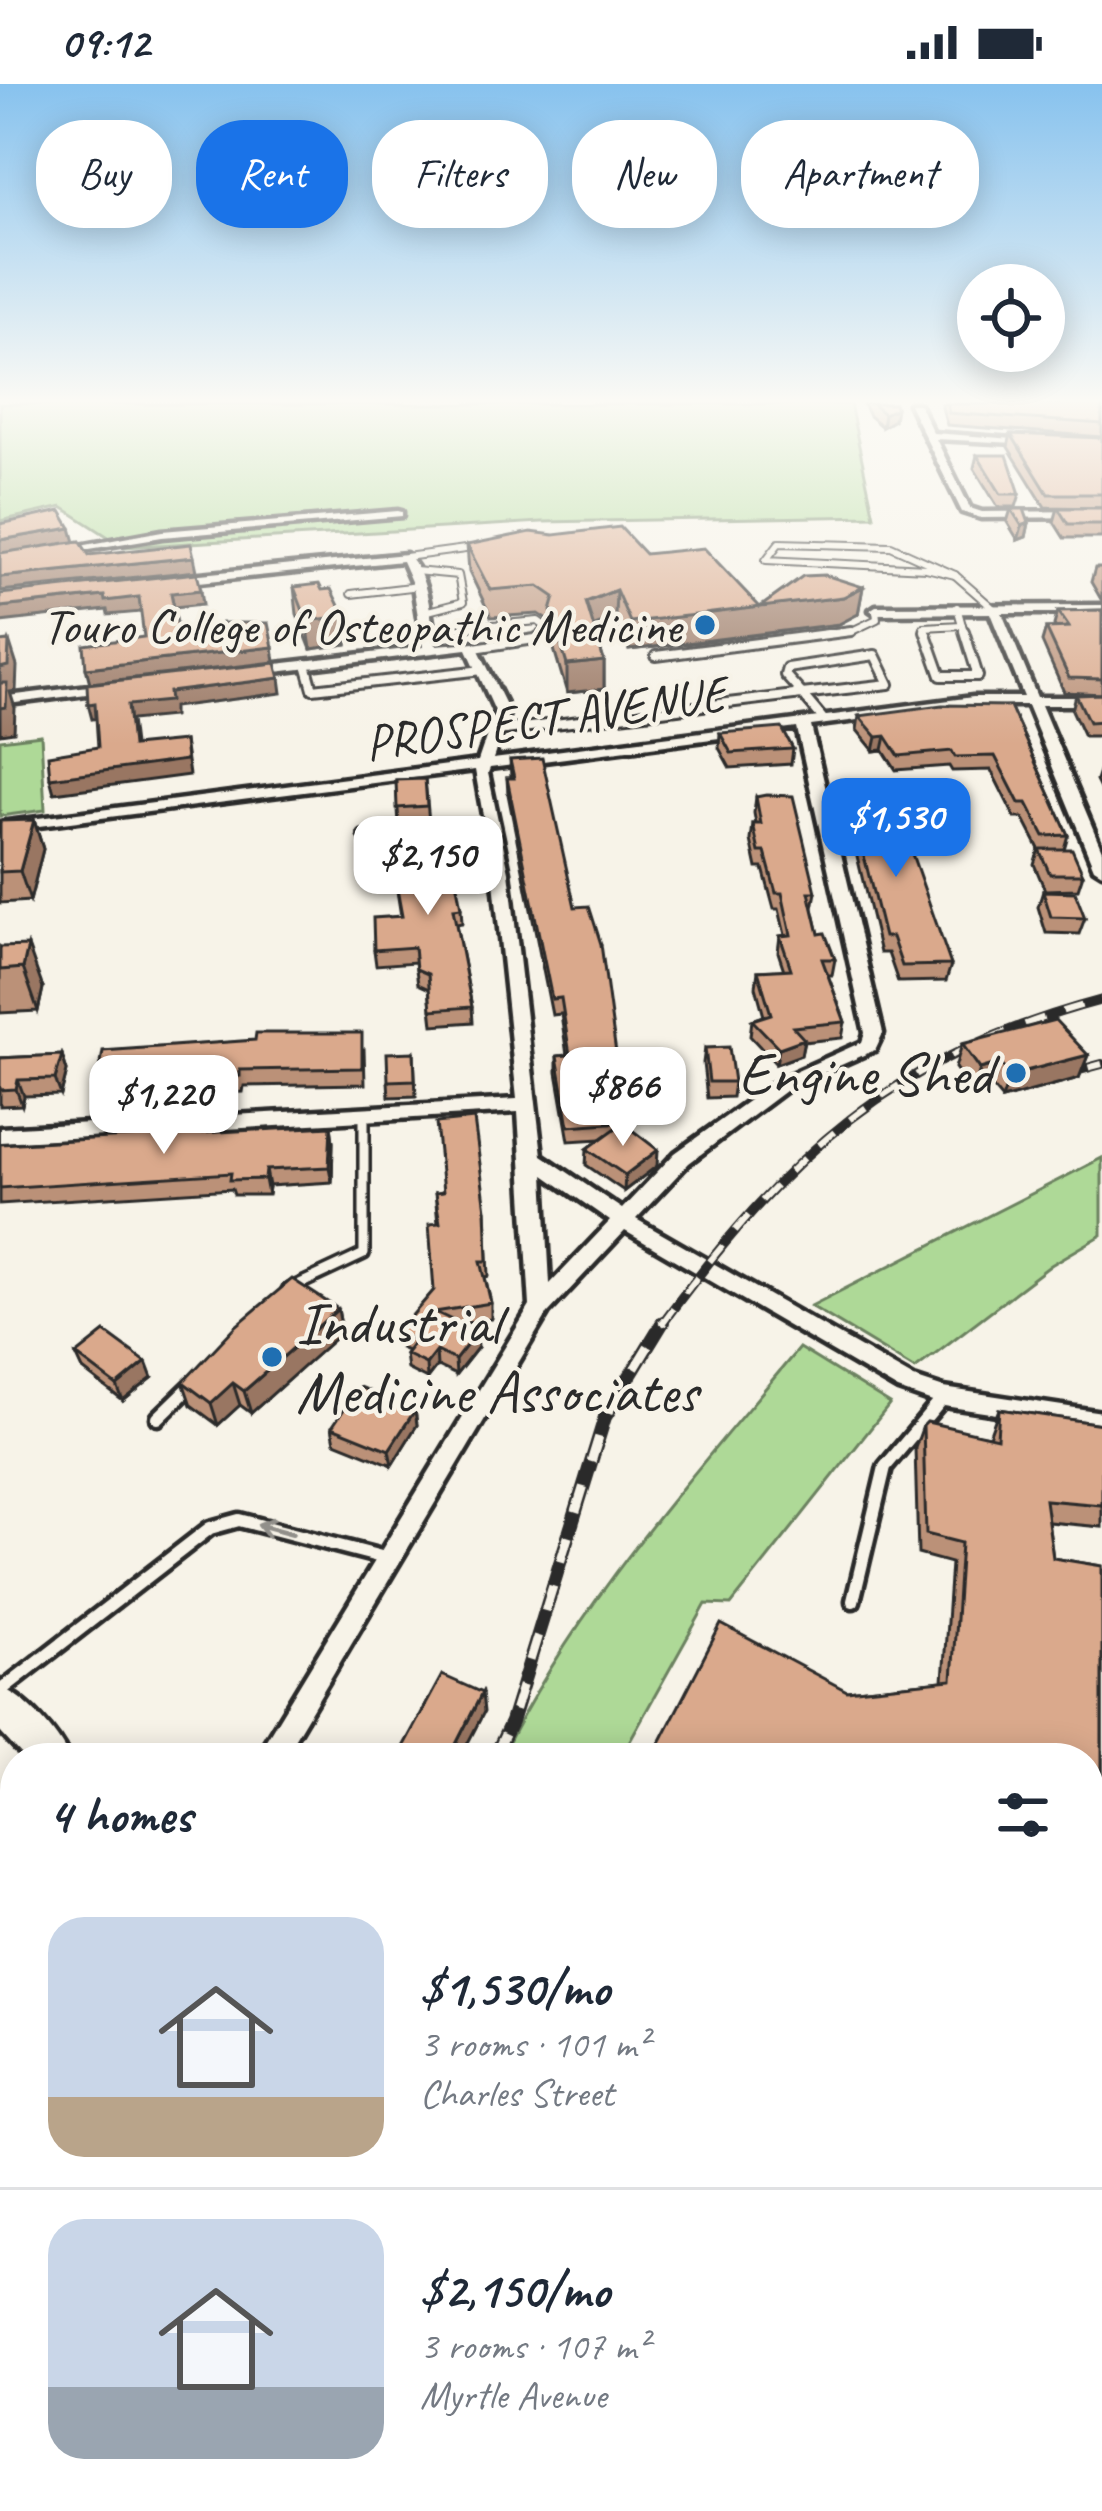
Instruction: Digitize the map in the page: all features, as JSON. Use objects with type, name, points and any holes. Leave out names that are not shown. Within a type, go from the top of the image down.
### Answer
[{"type":"main road","points":[[0,1705],[36,1743]]},
{"type":"street","points":[[51,553],[162,534],[360,517]]},
{"type":"street","points":[[158,583],[403,557],[417,579],[428,640]]},
{"type":"street","points":[[994,609],[1094,820],[1102,868]]},
{"type":"street","points":[[876,610],[1102,609]]},
{"type":"street","points":[[235,673],[428,640],[474,648],[502,711],[481,773],[533,1158],[542,1307]]},
{"type":"street","points":[[0,701],[141,684]]},
{"type":"street","name":"PROSPECT AVENUE","points":[[0,827],[974,701],[1102,700]]},
{"type":"street","points":[[277,1743],[542,1307],[682,1158],[783,1084],[869,1046],[874,1034],[803,722]]},
{"type":"street","points":[[0,1136],[524,1105]]},
{"type":"street","points":[[533,1158],[621,1219],[906,1384],[944,1397],[1097,1419]]},
{"type":"lane","points":[[955,575],[926,568],[766,560],[779,543],[891,546],[955,575],[994,609]]},
{"type":"lane","points":[[403,557],[491,547]]},
{"type":"lane","points":[[351,594],[458,575],[463,602],[424,612]]},
{"type":"lane","points":[[957,607],[978,676],[941,676],[924,627],[962,625]]},
{"type":"lane","points":[[656,656],[852,631],[877,619],[876,610]]},
{"type":"lane","points":[[428,640],[538,622],[550,630],[535,639],[474,648]]},
{"type":"lane","points":[[497,731],[798,692],[892,682],[870,654],[787,668],[785,675],[798,692],[824,720]]},
{"type":"lane","points":[[306,664],[313,689],[483,670]]},
{"type":"lane","points":[[363,835],[491,825]]},
{"type":"lane","points":[[271,1306],[304,1274],[346,1265],[364,1254],[364,1117]]},
{"type":"lane","points":[[158,1418],[207,1370]]},
{"type":"lane","points":[[854,1601],[885,1467],[944,1397]]},
{"type":"lane","points":[[0,1691],[210,1528],[239,1520],[389,1559]]},
{"type":"green space","points":[[78,517],[804,517],[542,522],[124,547]]},
{"type":"green space","points":[[41,735],[45,810],[0,816],[0,740]]},
{"type":"green space","points":[[1102,1158],[1102,1235],[1051,1265],[915,1369],[811,1306]]},
{"type":"green space","points":[[799,1348],[890,1404],[731,1605],[706,1604],[628,1743],[509,1743],[563,1648],[677,1495]]},
{"type":"building","points":[[65,517],[71,528],[0,540],[0,524]]},
{"type":"building","points":[[1064,517],[1102,517],[1102,524],[1068,524]]},
{"type":"building","points":[[620,527],[645,554],[704,548],[760,607],[803,576],[825,575],[863,587],[843,597],[696,615],[630,622],[616,590],[586,602],[604,661],[567,665],[551,611],[555,597],[539,586],[490,590],[467,545],[531,532],[554,535]]},
{"type":"building","points":[[80,541],[89,555],[191,544],[194,557],[0,577],[0,553]]},
{"type":"building","points":[[197,573],[201,590],[171,593],[179,633],[223,628],[222,623],[268,623],[273,647],[86,668],[84,645],[144,637],[139,597],[0,607],[0,594]]},
{"type":"building","points":[[319,584],[322,590],[331,589],[344,616],[307,621],[294,587]]},
{"type":"building","points":[[1102,610],[1102,679],[1069,678],[1046,628],[1069,627],[1058,611]]},
{"type":"building","points":[[9,641],[8,666],[0,668],[0,642]]},
{"type":"building","points":[[276,663],[280,678],[169,692],[170,701],[128,705],[132,746],[184,741],[186,760],[50,778],[48,755],[98,747],[95,703],[88,704],[87,684]]},
{"type":"building","points":[[0,683],[7,683],[6,707],[0,708]]},
{"type":"building","points":[[1102,694],[1102,721],[1089,722],[1076,695]]},
{"type":"building","points":[[942,705],[1010,706],[1068,835],[1044,836],[1027,803],[1019,803],[995,756],[955,757],[952,751],[899,756],[886,736],[877,737],[859,716]]},
{"type":"building","points":[[782,728],[793,749],[731,753],[720,733]]},
{"type":"building","points":[[542,758],[575,907],[589,906],[601,944],[619,1075],[628,1074],[633,1095],[590,1098],[622,1122],[569,1126],[557,1056],[570,1055],[561,998],[552,999],[507,778],[514,778],[510,760]]},
{"type":"building","points":[[425,779],[427,806],[397,808],[396,780]]},
{"type":"building","points":[[879,780],[906,837],[951,965],[902,966],[892,937],[884,937],[851,803],[857,803],[848,782]]},
{"type":"building","points":[[793,796],[816,892],[809,892],[819,934],[825,933],[835,959],[822,959],[845,1022],[793,1027],[804,1039],[779,1048],[752,1020],[771,1014],[758,971],[791,969],[780,936],[791,935],[782,893],[776,893],[753,824],[761,824],[756,797]]},
{"type":"building","points":[[34,820],[20,871],[0,872],[0,821]]},
{"type":"building","points":[[429,823],[431,843],[449,841],[461,908],[453,909],[472,1007],[431,1010],[428,974],[416,969],[414,947],[374,950],[373,918],[402,916],[395,878],[407,877],[401,825]]},
{"type":"building","points":[[1039,849],[1072,849],[1083,874],[1050,874]]},
{"type":"building","points":[[1043,891],[1075,892],[1085,918],[1051,917]]},
{"type":"building","points":[[28,946],[23,968],[0,970],[0,947]]},
{"type":"building","points":[[1055,1020],[1088,1055],[1010,1075],[1000,1063],[980,1069],[962,1044]]},
{"type":"building","points":[[256,1033],[362,1033],[362,1068],[240,1070],[240,1076],[98,1081],[103,1051],[255,1040]]},
{"type":"building","points":[[729,1047],[734,1082],[709,1082],[705,1048]]},
{"type":"building","points":[[414,1052],[415,1080],[388,1081],[387,1053]]},
{"type":"building","points":[[62,1055],[55,1079],[18,1080],[16,1089],[0,1090],[0,1058]]},
{"type":"building","points":[[474,1119],[486,1210],[488,1261],[481,1261],[491,1303],[435,1312],[477,1332],[455,1360],[436,1351],[426,1364],[405,1354],[415,1341],[398,1332],[434,1290],[429,1224],[440,1223],[435,1193],[443,1192],[436,1123]]},
{"type":"building","points":[[623,1123],[658,1150],[625,1175],[587,1149]]},
{"type":"building","points":[[331,1126],[329,1167],[266,1170],[265,1179],[230,1180],[231,1173],[0,1188],[0,1144]]},
{"type":"building","points":[[292,1279],[338,1309],[244,1391],[233,1383],[211,1403],[183,1382],[236,1326]]},
{"type":"building","points":[[105,1332],[146,1362],[117,1386],[76,1355]]},
{"type":"building","points":[[359,1387],[415,1410],[389,1450],[332,1427]]},
{"type":"building","points":[[999,1409],[1102,1424],[1102,1505],[1045,1500],[1053,1558],[1102,1566],[1102,1743],[660,1743],[721,1624],[847,1691],[952,1680],[961,1543],[926,1534],[923,1426],[927,1422],[997,1438]]},
{"type":"building","points":[[442,1675],[482,1693],[457,1743],[405,1743]]},
{"type":"railway","points":[[662,1324],[754,1210],[850,1119],[903,1082],[962,1050],[1102,1000]]},
{"type":"railway","points":[[1050,1078],[1102,1064]]},
{"type":"railway","points":[[501,1743],[605,1417],[662,1324]]},
{"type":"place","name":"Touro College of Osteopathic Medicine","points":[[705,625]]},
{"type":"place","name":"Engine Shed","points":[[1016,1073]]},
{"type":"place","name":"Industrial Medicine Associates","points":[[272,1357]]}]
